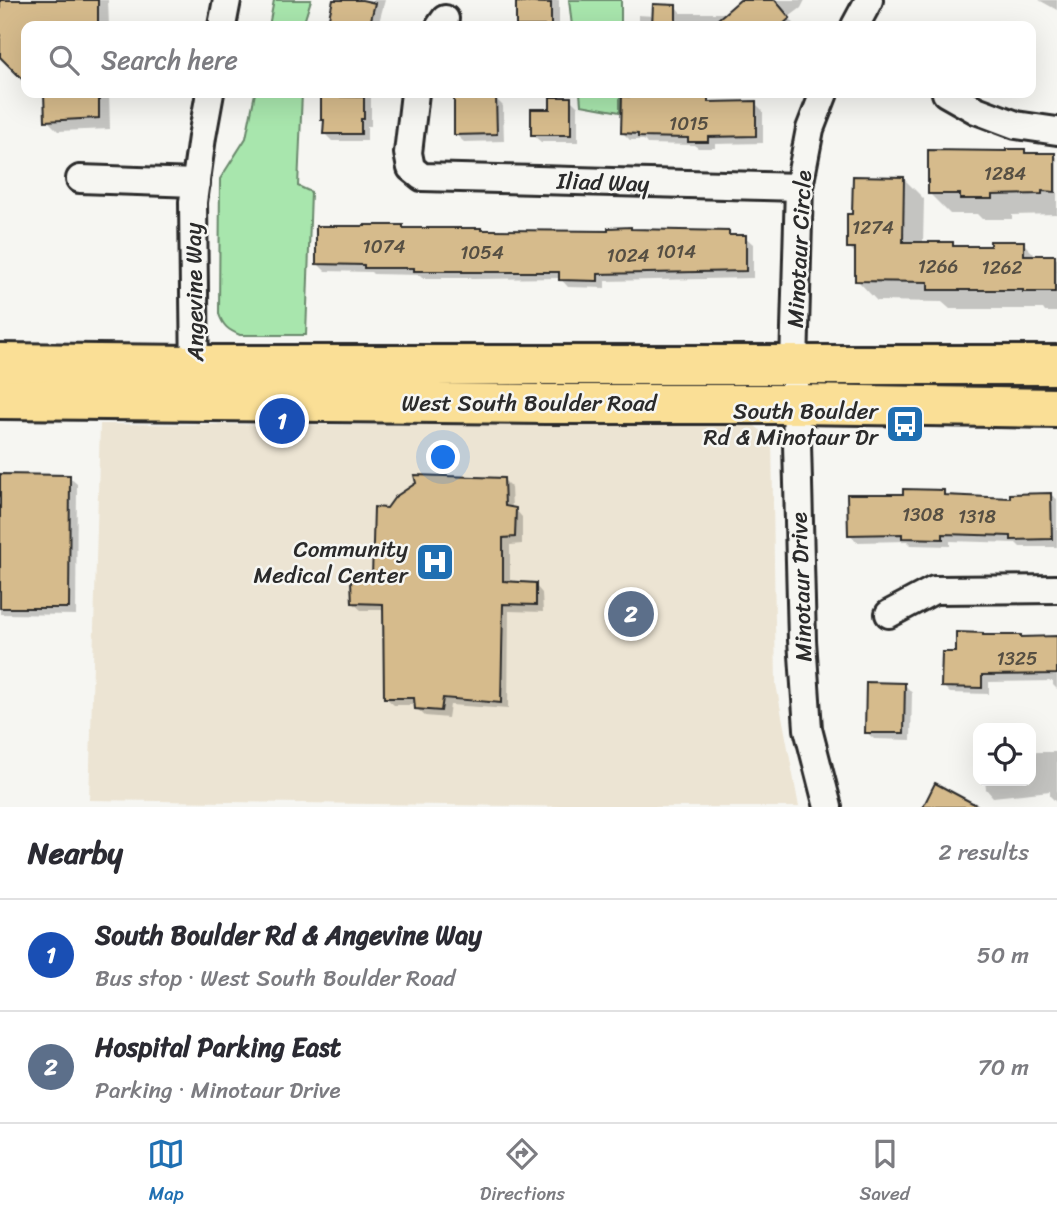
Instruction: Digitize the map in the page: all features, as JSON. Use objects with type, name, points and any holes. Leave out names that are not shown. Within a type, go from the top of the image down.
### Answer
[{"type":"main road","name":"West South Boulder Road","points":[[0,363],[195,383],[546,404],[1057,408]]},
{"type":"main road","name":"West South Boulder Road","points":[[0,399],[195,383],[794,365],[1057,365]]},
{"type":"street","points":[[223,21],[227,0]]},
{"type":"street","points":[[858,21],[869,0]]},
{"type":"street","points":[[80,179],[196,183],[209,98]]},
{"type":"street","name":"Iliad Way","points":[[414,98],[408,153],[411,168],[422,177],[799,187]]},
{"type":"street","name":"Minotaur Circle","points":[[794,365],[799,187],[810,129],[822,98]]},
{"type":"street","points":[[955,98],[976,110],[1016,125],[1057,131]]},
{"type":"street","name":"Angevine Way","points":[[195,383],[193,202],[196,183]]},
{"type":"street","name":"Minotaur Drive","points":[[794,365],[802,640],[808,729],[828,807]]},
{"type":"street","points":[[889,614],[934,590],[1057,589]]},
{"type":"shaded area","name":"Community Medical Center","points":[[100,424],[755,426],[772,439],[776,684],[799,807],[583,807],[89,800]]},
{"type":"green space","points":[[274,0],[311,0],[305,21],[270,21]]},
{"type":"green space","points":[[569,0],[621,0],[621,21],[571,21]]},
{"type":"green space","points":[[254,98],[302,98],[298,186],[311,192],[306,335],[240,335],[226,327],[219,314],[220,179],[246,138]]},
{"type":"green space","points":[[580,98],[620,98],[620,112],[581,105]]},
{"type":"building","points":[[0,0],[98,0],[98,21],[21,21],[21,78],[0,57]]},
{"type":"building","points":[[333,0],[375,3],[371,21],[328,21]]},
{"type":"building","points":[[740,0],[775,0],[790,18],[787,21],[716,21]]},
{"type":"building","points":[[516,2],[551,3],[551,21],[516,21]]},
{"type":"building","points":[[653,4],[676,5],[676,21],[652,21]]},
{"type":"building","points":[[44,98],[99,98],[99,118],[45,121]]},
{"type":"building","points":[[321,98],[364,98],[361,134],[323,134],[324,120],[321,120]]},
{"type":"building","points":[[454,98],[496,98],[497,134],[454,135]]},
{"type":"building","points":[[550,98],[571,98],[571,135],[531,135],[531,109],[550,109]]},
{"type":"building","points":[[622,98],[756,101],[756,136],[708,137],[708,142],[688,142],[688,138],[638,137],[638,134],[621,133]]},
{"type":"building","points":[[1025,149],[1025,153],[1055,153],[1055,192],[992,195],[992,199],[960,199],[960,194],[928,194],[928,150]]},
{"type":"building","points":[[853,176],[904,177],[903,242],[953,242],[953,246],[990,246],[990,241],[1024,241],[1024,255],[1055,255],[1055,292],[928,290],[928,282],[855,281],[855,248],[847,248],[847,214],[852,214]]},
{"type":"building","points":[[365,225],[481,230],[608,231],[608,228],[631,227],[729,231],[729,235],[746,235],[746,271],[598,274],[598,281],[559,280],[559,272],[414,271],[414,268],[316,264],[316,226]]},
{"type":"building","points":[[0,474],[70,475],[69,608],[0,608]]},
{"type":"building","name":"Community Medical Center","points":[[414,475],[504,478],[505,506],[516,508],[515,537],[503,538],[503,581],[536,583],[536,605],[503,604],[501,703],[443,698],[441,711],[415,709],[414,698],[384,698],[383,604],[352,603],[351,581],[372,578],[374,507],[387,508],[395,497],[416,483]]},
{"type":"building","points":[[903,489],[944,490],[944,495],[1010,498],[1010,494],[1051,493],[1052,539],[1011,540],[1011,536],[943,534],[943,539],[902,538],[902,534],[848,535],[847,494],[903,494]]},
{"type":"building","points":[[956,632],[1021,637],[1057,636],[1057,674],[982,675],[982,688],[941,687],[942,652],[956,652]]},
{"type":"building","points":[[866,682],[905,683],[904,733],[865,733]]},
{"type":"building","points":[[935,783],[980,807],[923,807]]},
{"type":"place","name":"South Boulder Rd & Angevine Way","points":[[282,421]]},
{"type":"place","name":"South Boulder Rd & Minotaur Dr","points":[[905,424]]},
{"type":"place","name":"Community Medical Center","points":[[435,562]]},
{"type":"place","name":"Hospital Parking East","points":[[631,614]]}]
